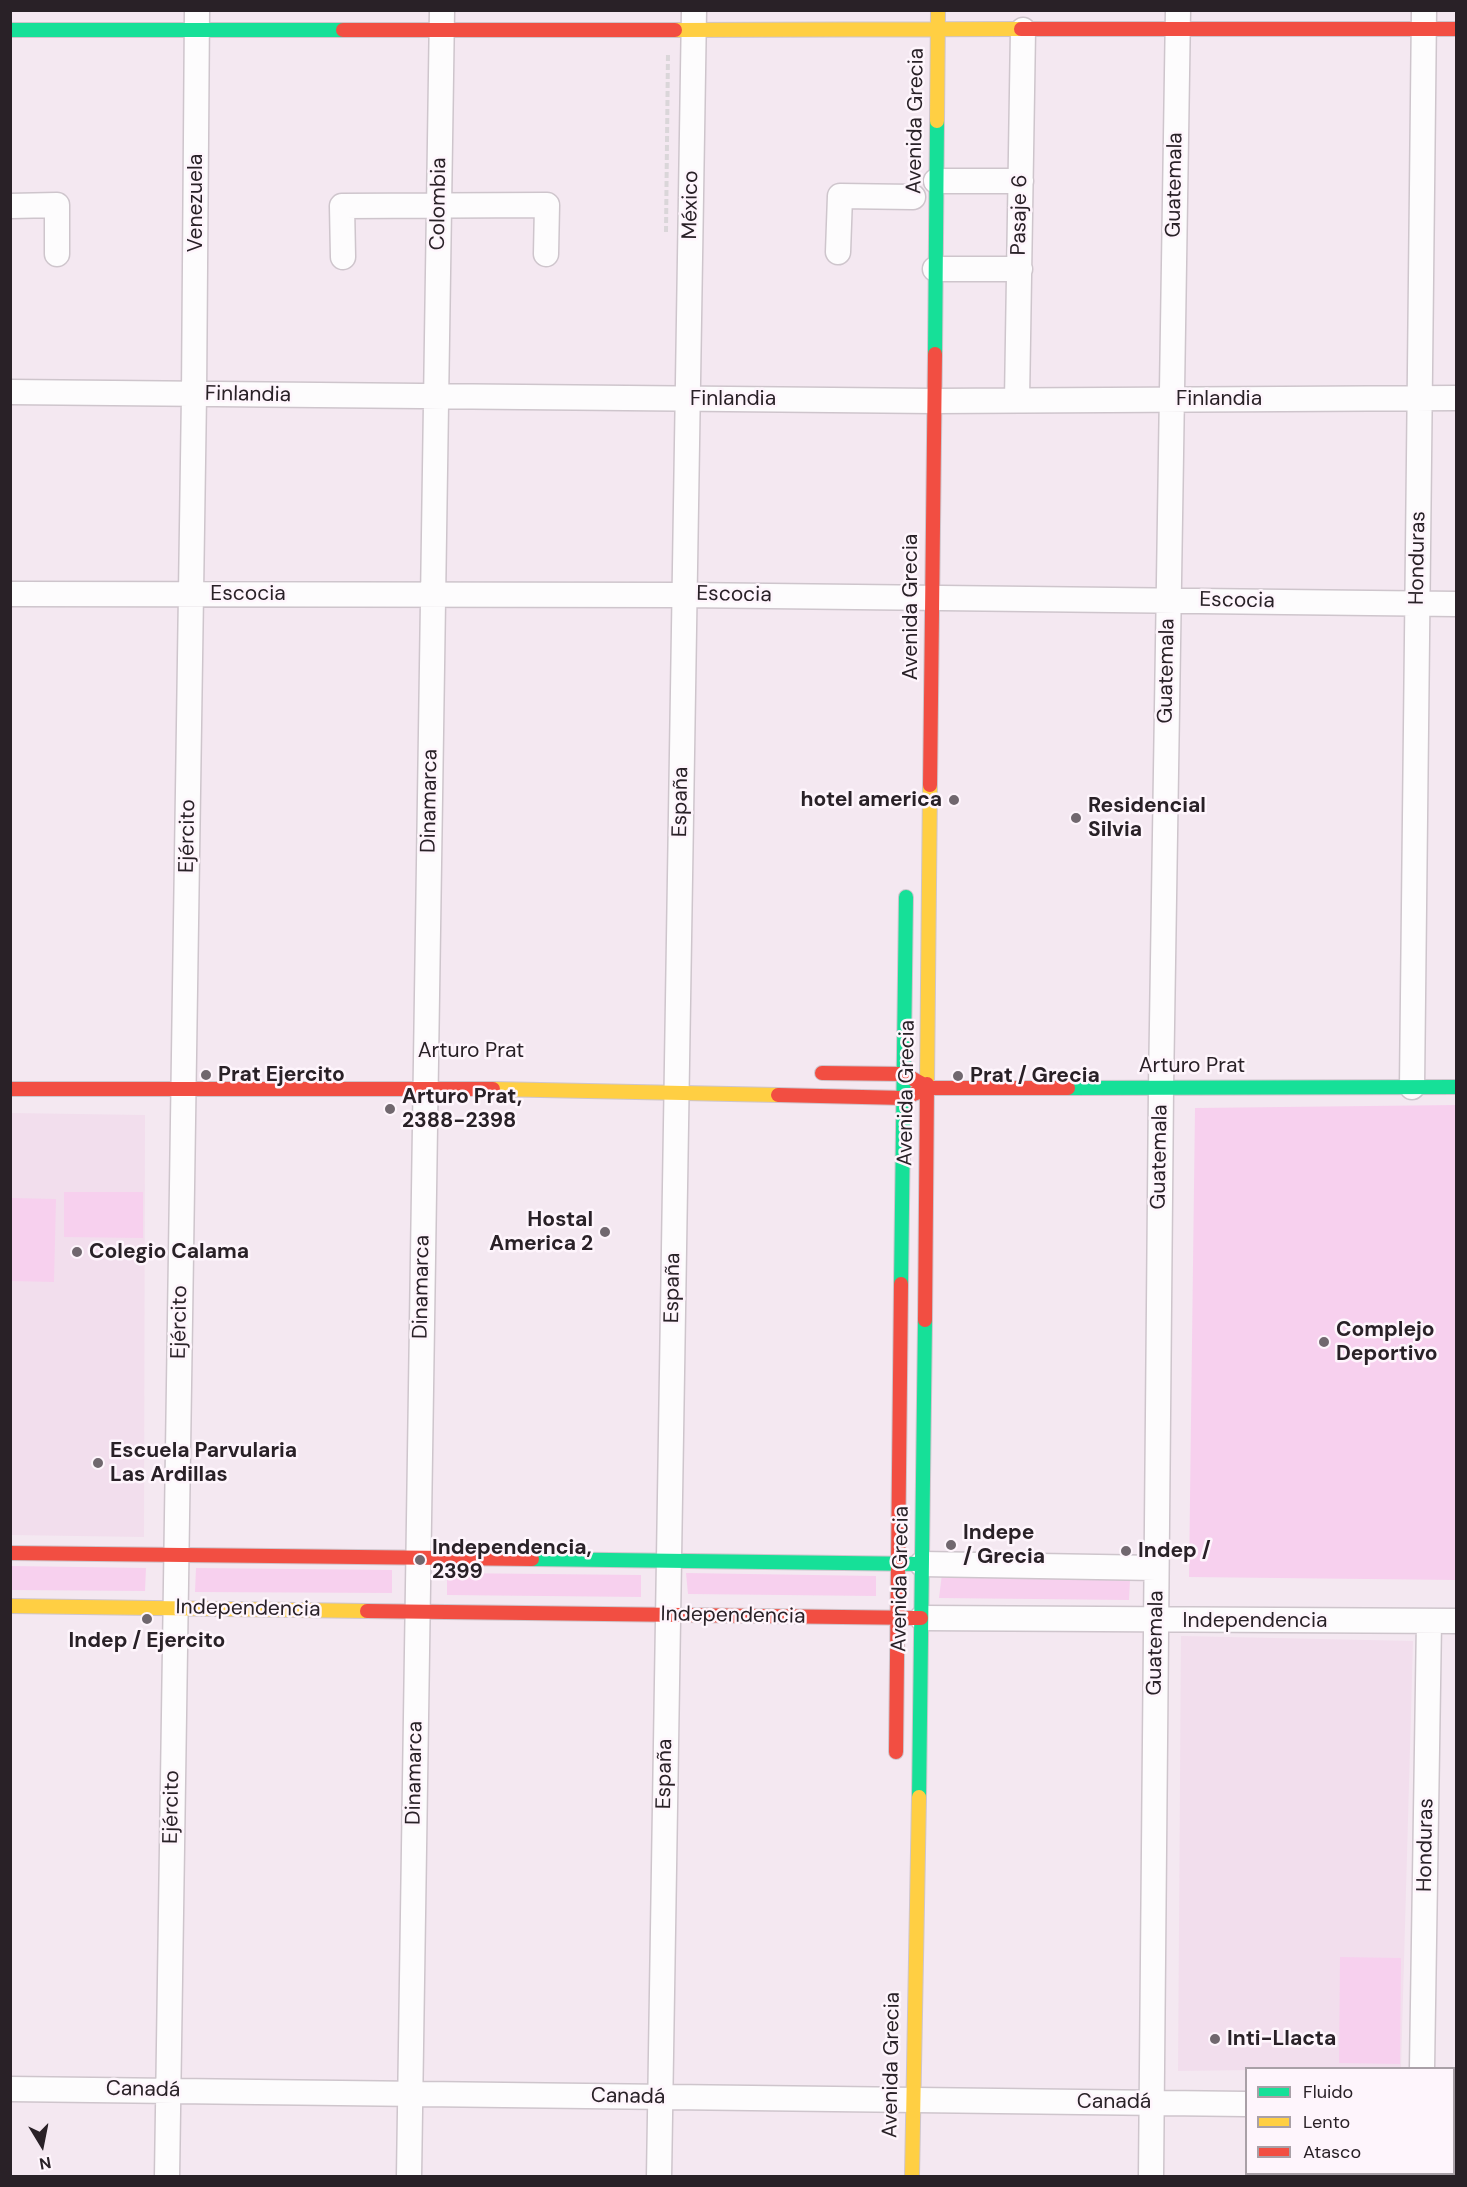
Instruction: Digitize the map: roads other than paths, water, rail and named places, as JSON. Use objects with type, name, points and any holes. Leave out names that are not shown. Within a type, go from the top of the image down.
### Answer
[{"type":"main road","name":"Avenida Grecia","points":[[915,10],[915,35]]},
{"type":"main road","name":"Avenida Grecia","points":[[896,1766],[898,1617],[911,1563],[928,1088],[915,598],[917,400],[935,269],[919,194],[938,30],[938,10]]},
{"type":"main road","points":[[10,30],[197,20],[694,19],[915,35],[938,30],[1023,30],[1177,20],[1424,20],[1456,29]]},
{"type":"main road","name":"Avenida Grecia","points":[[907,885],[904,1098],[911,1563],[922,1618],[898,2102],[912,2176]]},
{"type":"main road","points":[[808,1073],[904,1074],[928,1088]]},
{"type":"main road","name":"Arturo Prat","points":[[10,1089],[184,1075],[677,1077],[904,1098],[928,1088],[1456,1087]]},
{"type":"main road","points":[[10,1553],[911,1563]]},
{"type":"main road","name":"Independencia","points":[[10,1606],[922,1618]]},
{"type":"street","name":"México","points":[[687,399],[694,19]]},
{"type":"street","name":"Venezuela","points":[[194,394],[197,20]]},
{"type":"street","name":"Colombia","points":[[436,398],[441,20]]},
{"type":"street","name":"Guatemala","points":[[1151,2176],[1161,1088],[1177,20]]},
{"type":"street","name":"Honduras","points":[[1413,1087],[1424,20]]},
{"type":"street","name":"Pasaje 6","points":[[1017,400],[1023,30]]},
{"type":"street","points":[[838,252],[840,196],[919,194],[1021,181]]},
{"type":"street","points":[[10,206],[57,205],[57,254]]},
{"type":"street","points":[[343,257],[342,206],[439,205],[547,205],[546,255]]},
{"type":"street","points":[[935,269],[1020,269]]},
{"type":"street","name":"Finlandia","points":[[10,392],[436,398],[1456,399]]},
{"type":"street","name":"Ejército","points":[[167,2176],[194,394]]},
{"type":"street","name":"Dinamarca","points":[[409,2176],[436,398]]},
{"type":"street","name":"España","points":[[659,2176],[687,399]]},
{"type":"street","name":"Escocia","points":[[10,594],[684,595],[1456,604]]},
{"type":"street","points":[[911,1563],[1156,1568]]},
{"type":"street","name":"Independencia","points":[[922,1618],[1456,1621]]},
{"type":"street","name":"Honduras","points":[[1422,2067],[1429,1621]]},
{"type":"street","name":"Canadá","points":[[10,2088],[898,2102],[1245,2104]]},
{"type":"place","name":"hotel america","points":[[954,800]]},
{"type":"place","name":"Residencial Silvia","points":[[1076,818]]},
{"type":"place","name":"Prat Ejercito","points":[[206,1075]]},
{"type":"place","name":"Prat / Grecia","points":[[958,1076]]},
{"type":"place","name":"Arturo Prat, 2388-2398","points":[[390,1109]]},
{"type":"place","name":"Hostal America 2","points":[[605,1232]]},
{"type":"place","name":"Colegio Calama","points":[[77,1252]]},
{"type":"place","name":"Complejo Deportivo","points":[[1324,1342]]},
{"type":"place","name":"Escuela Parvularia Las Ardillas","points":[[98,1463]]},
{"type":"place","name":"Indepe / Grecia","points":[[951,1545]]},
{"type":"place","name":"Indep /","points":[[1126,1551]]},
{"type":"place","name":"Independencia, 2399","points":[[420,1560]]},
{"type":"place","name":"Indep / Ejercito","points":[[147,1619]]},
{"type":"place","name":"Inti-Llacta","points":[[1215,2039]]}]
